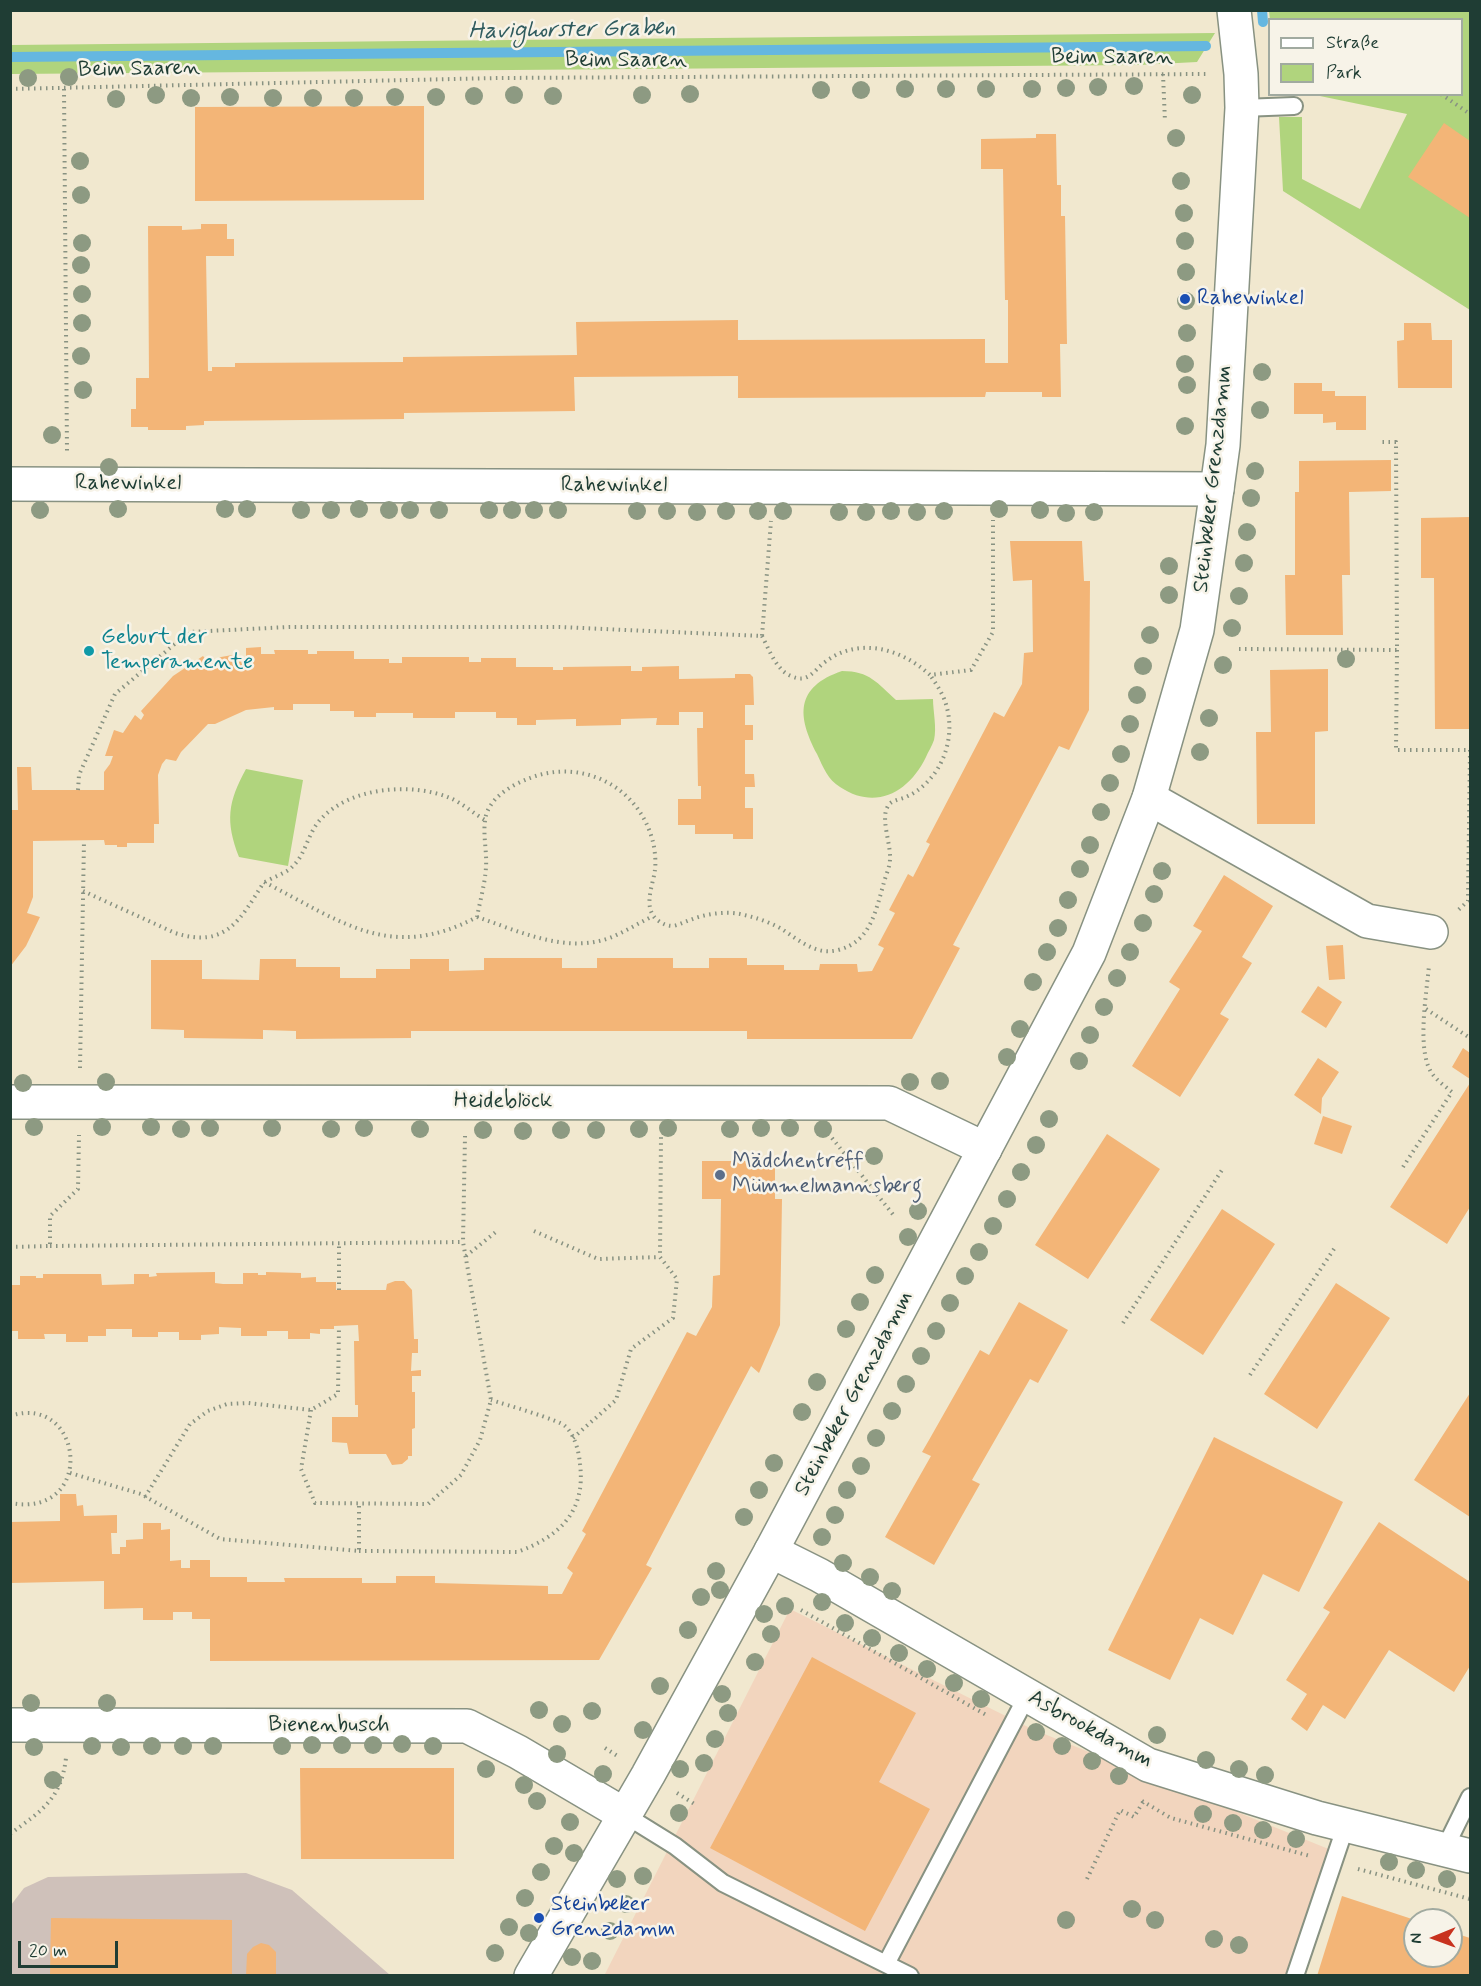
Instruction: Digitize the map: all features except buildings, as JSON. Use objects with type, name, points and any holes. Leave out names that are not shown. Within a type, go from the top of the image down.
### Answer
[{"type":"street","name":"Steinbeker Grenzdamm","points":[[531,1976],[625,1815],[771,1551],[1089,953],[1149,798],[1197,630],[1217,489],[1223,433],[1242,108],[1234,10]]},
{"type":"street","name":"Rahewinkel","points":[[10,484],[1217,489]]},
{"type":"street","points":[[1149,798],[1366,921],[1431,932]]},
{"type":"street","name":"Heideblöck","points":[[10,1102],[888,1103],[985,1149]]},
{"type":"street","name":"Asbrookdamm","points":[[771,1551],[819,1575],[1148,1765],[1346,1825],[1457,1853]]},
{"type":"street","name":"Bienenbusch","points":[[10,1725],[467,1726],[518,1752],[625,1815]]},
{"type":"lane","points":[[1242,108],[1294,106]]},
{"type":"lane","points":[[886,1964],[1027,1696]]},
{"type":"lane","points":[[1457,1853],[1470,1797]]},
{"type":"lane","points":[[625,1815],[675,1846],[723,1883],[910,1976]]},
{"type":"lane","points":[[1295,1976],[1346,1825]]},
{"type":"path","points":[[1163,74],[1165,122]]},
{"type":"path","name":"Beim Saaren","points":[[10,89],[498,78],[1241,74]]},
{"type":"path","points":[[64,89],[67,484]]},
{"type":"path","points":[[1444,96],[1470,114]]},
{"type":"path","points":[[1380,442],[1396,442],[1396,750],[1470,750],[1468,901],[1431,932],[1425,1009],[1426,1060],[1433,1075],[1452,1092],[1403,1167]]},
{"type":"path","points":[[477,917],[486,868],[484,820],[488,808],[501,794],[517,783],[546,772],[569,771],[591,775],[612,784],[630,800],[644,819],[653,842],[655,867],[649,900],[653,916],[662,923],[673,926],[714,913],[737,913],[759,918],[808,947],[822,951],[837,951],[850,946],[862,937],[871,925],[890,860],[886,810],[894,800],[918,791],[933,777],[943,759],[950,734],[947,709],[941,691],[930,675],[916,662],[900,653],[864,648],[847,651],[826,662],[808,678],[790,676],[783,671],[762,636],[774,487]]},
{"type":"path","points":[[930,675],[971,670],[993,632],[993,488]]},
{"type":"path","points":[[78,790],[79,775],[115,694],[189,632],[289,627],[559,627],[762,636]]},
{"type":"path","points":[[1239,649],[1397,650]]},
{"type":"path","points":[[83,891],[175,933],[189,938],[204,938],[219,935],[240,920],[264,882],[293,867],[320,819],[357,796],[389,789],[425,790],[451,798],[484,820]]},
{"type":"path","points":[[264,882],[354,929],[378,936],[418,938],[457,928],[477,917],[554,942],[590,943],[611,937],[653,916]]},
{"type":"path","points":[[1425,1009],[1470,1038]]},
{"type":"path","points":[[311,1410],[301,1469],[315,1503],[428,1504],[460,1475],[480,1440],[491,1400],[463,1242],[465,1102]]},
{"type":"path","points":[[573,1438],[616,1400],[631,1349],[673,1318],[677,1279],[660,1257],[662,1103]]},
{"type":"path","points":[[804,1103],[895,1217]]},
{"type":"path","points":[[1123,1323],[1222,1170]]},
{"type":"path","points":[[466,1256],[497,1231]]},
{"type":"path","points":[[534,1231],[598,1259],[660,1257]]},
{"type":"path","points":[[50,1246],[463,1242]]},
{"type":"path","points":[[339,1243],[339,1290]]},
{"type":"path","points":[[1250,1375],[1336,1246]]},
{"type":"path","points":[[145,1497],[190,1424],[208,1411],[227,1404],[248,1403],[311,1410],[338,1394],[339,1326]]},
{"type":"path","points":[[70,1473],[145,1497],[220,1539],[359,1551],[517,1552],[539,1544],[559,1530],[571,1514],[579,1496],[582,1476],[579,1454],[573,1438],[564,1425],[491,1400]]},
{"type":"path","points":[[10,1416],[19,1413],[34,1414],[49,1419],[61,1429],[69,1442],[72,1457],[70,1473],[63,1486],[53,1497],[39,1504],[10,1503]]},
{"type":"path","points":[[359,1503],[359,1551]]},
{"type":"path","points":[[10,1834],[47,1807],[57,1790],[65,1766],[66,1725]]},
{"type":"path","points":[[1087,1879],[1120,1810],[1134,1817],[1143,1802]]},
{"type":"shaded area","points":[[790,1609],[1032,1729],[1336,1852],[1297,1975],[604,1976]]},
{"type":"shaded area","points":[[246,1873],[292,1890],[390,1975],[11,1976],[11,1905],[24,1888],[48,1877]]},
{"type":"green space","points":[[1269,11],[1470,11],[1470,310],[1283,191],[1279,117],[1302,117],[1302,179],[1360,209],[1407,114],[1320,96],[1463,96],[1463,18],[1270,18]]},
{"type":"green space","points":[[1215,33],[1197,62],[1139,65],[10,74],[11,45]]},
{"type":"green space","points":[[842,671],[866,676],[878,683],[896,700],[933,699],[934,740],[919,769],[901,788],[890,794],[866,797],[853,794],[840,787],[826,773],[810,740],[804,715],[804,704],[808,694],[815,685]]},
{"type":"green space","points":[[246,769],[303,780],[288,866],[239,857],[230,822],[235,792]]},
{"type":"waterway","name":"Havighorster Graben","points":[[1262,10],[1263,22]]},
{"type":"waterway","name":"Havighorster Graben","points":[[10,57],[1206,46]]},
{"type":"place","name":"Rahewinkel","points":[[1185,299]]},
{"type":"place","name":"Geburt der Temperamente","points":[[89,651]]},
{"type":"place","name":"Mädchentreff Mümmelmannsberg","points":[[720,1175]]},
{"type":"place","name":"Steinbeker Grenzdamm","points":[[539,1918]]}]
